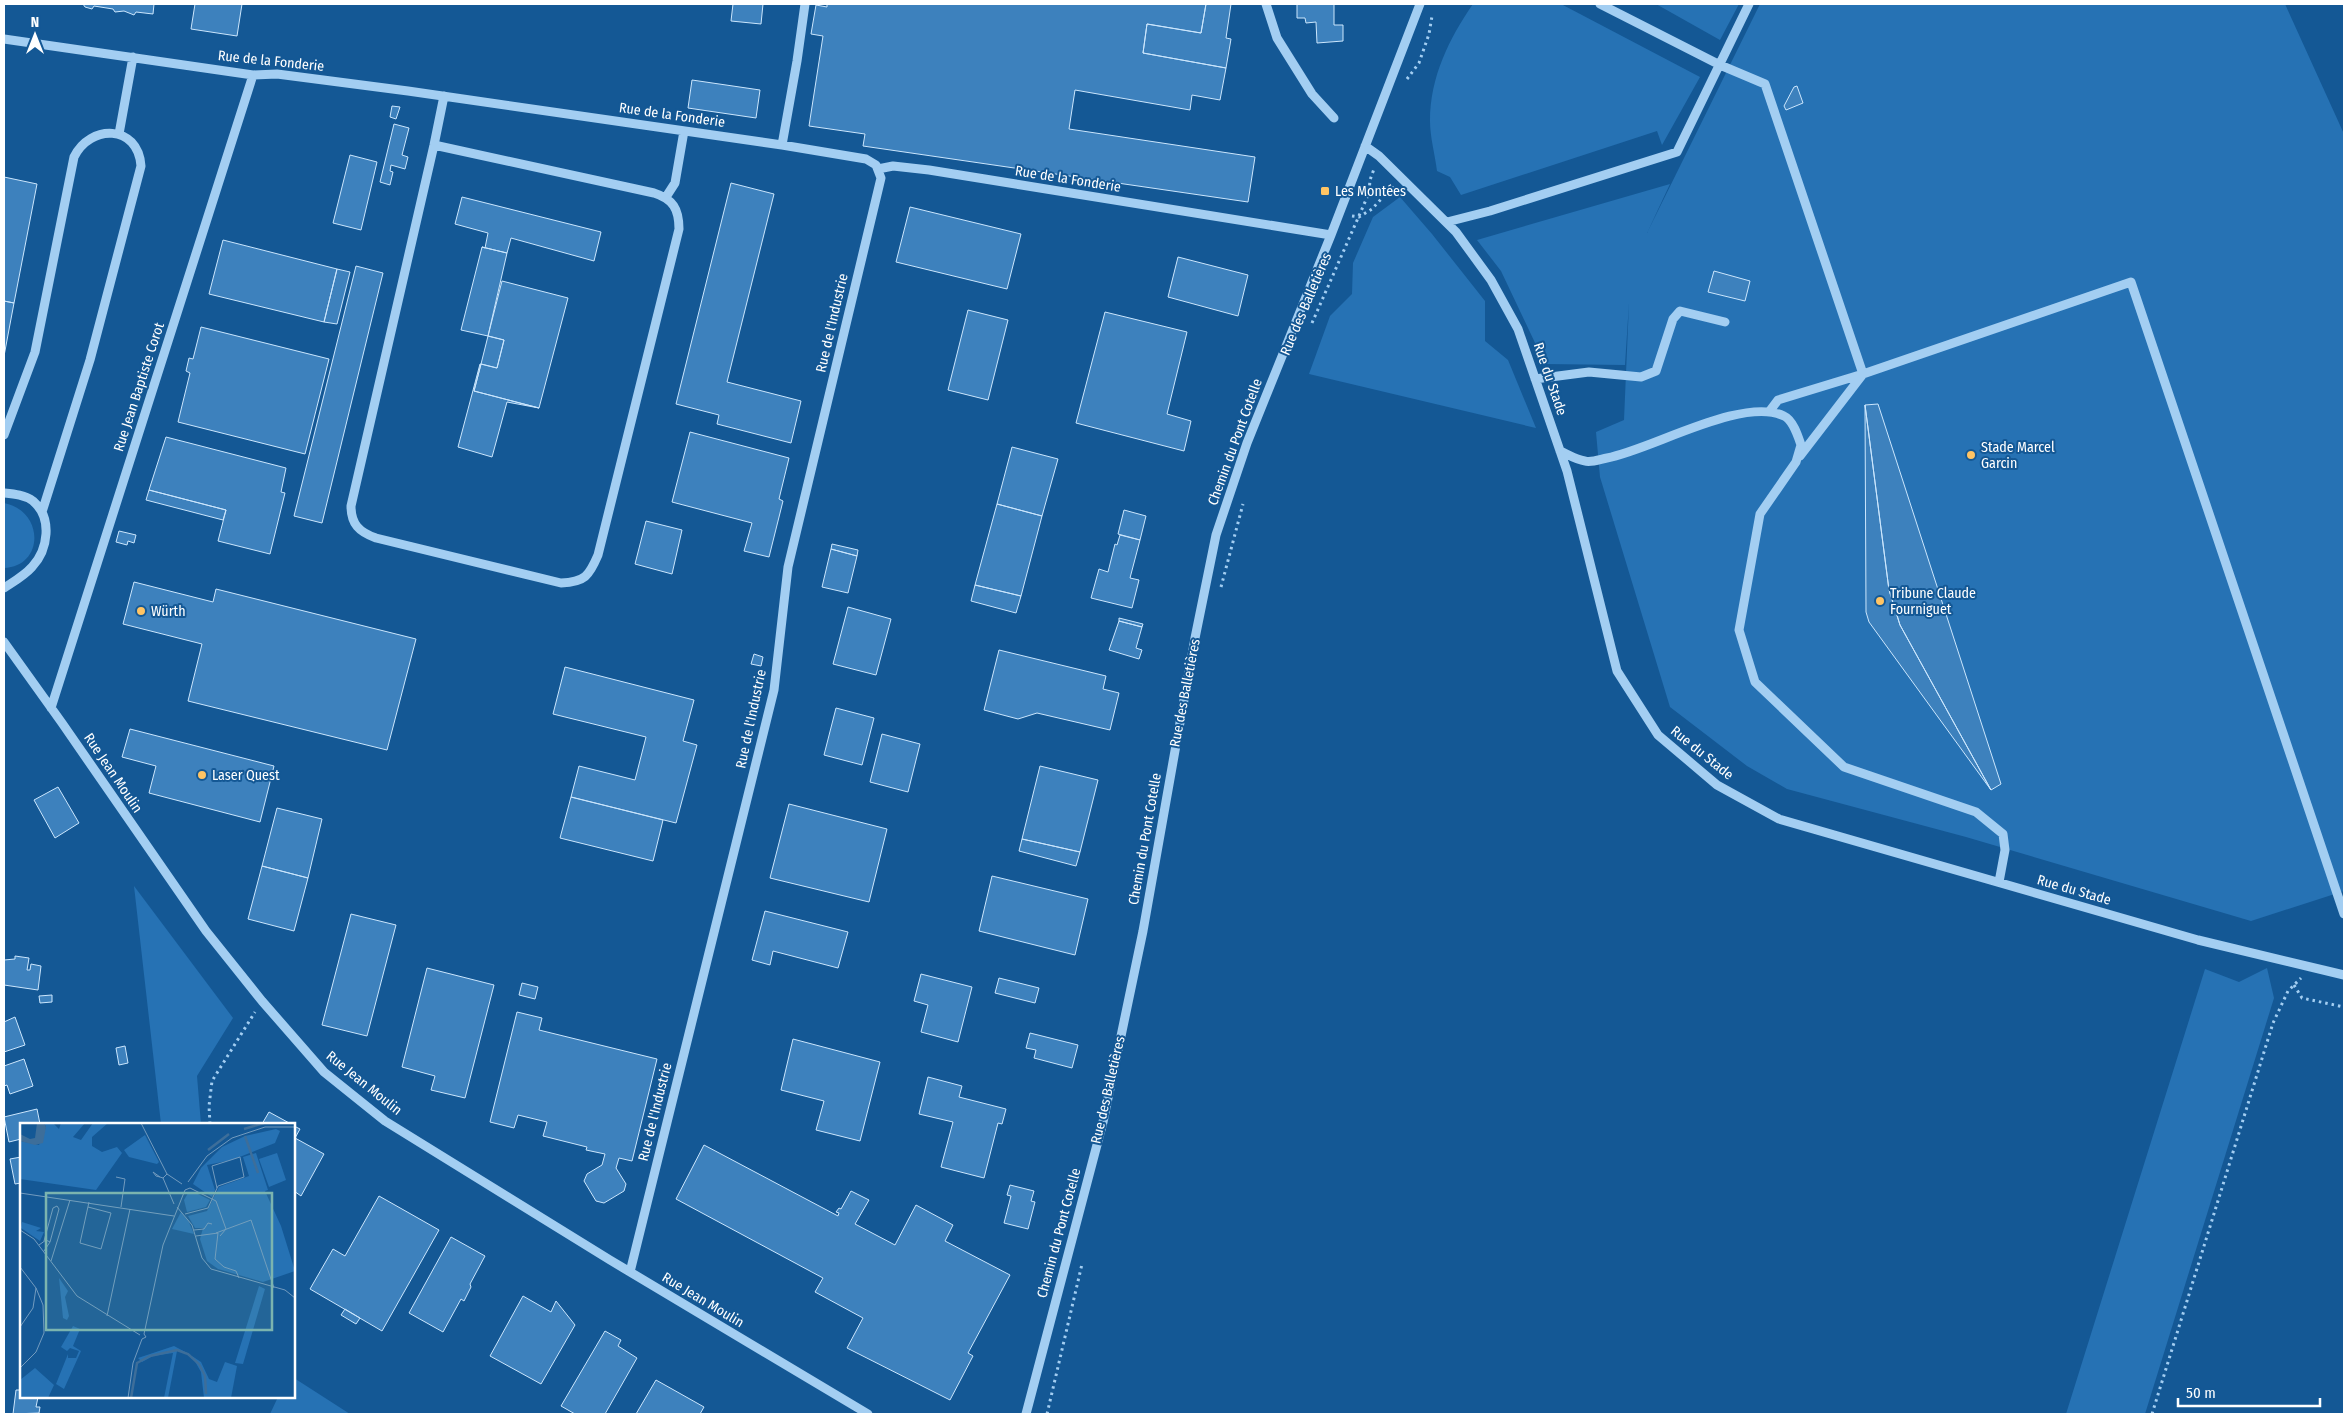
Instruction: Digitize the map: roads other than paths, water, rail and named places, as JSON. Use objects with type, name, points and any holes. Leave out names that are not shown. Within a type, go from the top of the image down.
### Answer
[{"type":"street","points":[[782,145],[805,4]]},
{"type":"street","points":[[1266,4],[1277,38],[1312,94],[1334,118]]},
{"type":"street","name":"Chemin du Pont Cotelle","points":[[1026,1414],[1105,1114],[1143,931],[1193,648],[1216,535],[1247,443],[1331,235],[1420,4]]},
{"type":"street","points":[[1600,4],[1720,65],[1765,84],[1863,374]]},
{"type":"street","points":[[1447,222],[1490,211],[1677,152],[1749,4]]},
{"type":"street","name":"Rue de la Fonderie","points":[[4,39],[253,75],[277,74],[444,96],[782,145],[866,159],[873,162],[878,169],[893,166],[930,170],[1331,235]]},
{"type":"street","points":[[119,134],[132,57]]},
{"type":"street","name":"Rue Jean Baptiste Corot","points":[[51,708],[253,75]]},
{"type":"street","points":[[434,145],[666,197],[677,210],[679,229],[598,554],[592,569],[585,578],[574,582],[560,583],[376,538],[363,534],[351,516],[353,496],[444,96]]},
{"type":"street","points":[[666,197],[675,183],[684,131]]},
{"type":"street","points":[[4,435],[35,352],[74,157],[79,146],[98,134],[119,134],[131,140],[136,146],[140,155],[141,166],[90,360],[42,512]]},
{"type":"street","name":"Rue du Stade","points":[[1365,146],[1379,156],[1447,222],[1472,252],[1491,280],[1518,329],[1567,471],[1617,671],[1658,735],[1718,785],[1779,819],[2198,940],[2344,975]]},
{"type":"street","name":"Rue de l'Industrie","points":[[630,1272],[774,690],[788,567],[881,178],[878,169]]},
{"type":"street","points":[[1769,412],[1778,400],[1863,374],[2131,282],[2344,914]]},
{"type":"street","points":[[1536,379],[1589,372],[1641,377],[1656,371],[1673,319],[1680,311],[1725,322]]},
{"type":"street","points":[[1863,374],[1796,462],[1760,514],[1739,630],[1755,682],[1844,767],[1976,812],[2003,834],[2005,850],[1999,882]]},
{"type":"street","points":[[1560,451],[1586,462],[1624,455],[1687,428],[1764,410],[1786,416],[1795,428],[1802,445],[1796,462]]},
{"type":"street","points":[[4,493],[20,495],[33,501],[42,512],[46,525],[46,539],[40,554],[23,575],[4,588]]},
{"type":"street","name":"Rue Jean Moulin","points":[[4,642],[206,932],[324,1072],[378,1116],[630,1272],[868,1414]]},
{"type":"place","name":"Les Montées","points":[[1325,191]]},
{"type":"place","name":"Stade Marcel Garcin","points":[[1971,455]]},
{"type":"place","name":"Tribune Claude Fourniguet","points":[[1880,601]]},
{"type":"place","name":"Würth","points":[[141,611]]},
{"type":"place","name":"Laser Quest","points":[[202,775]]}]
